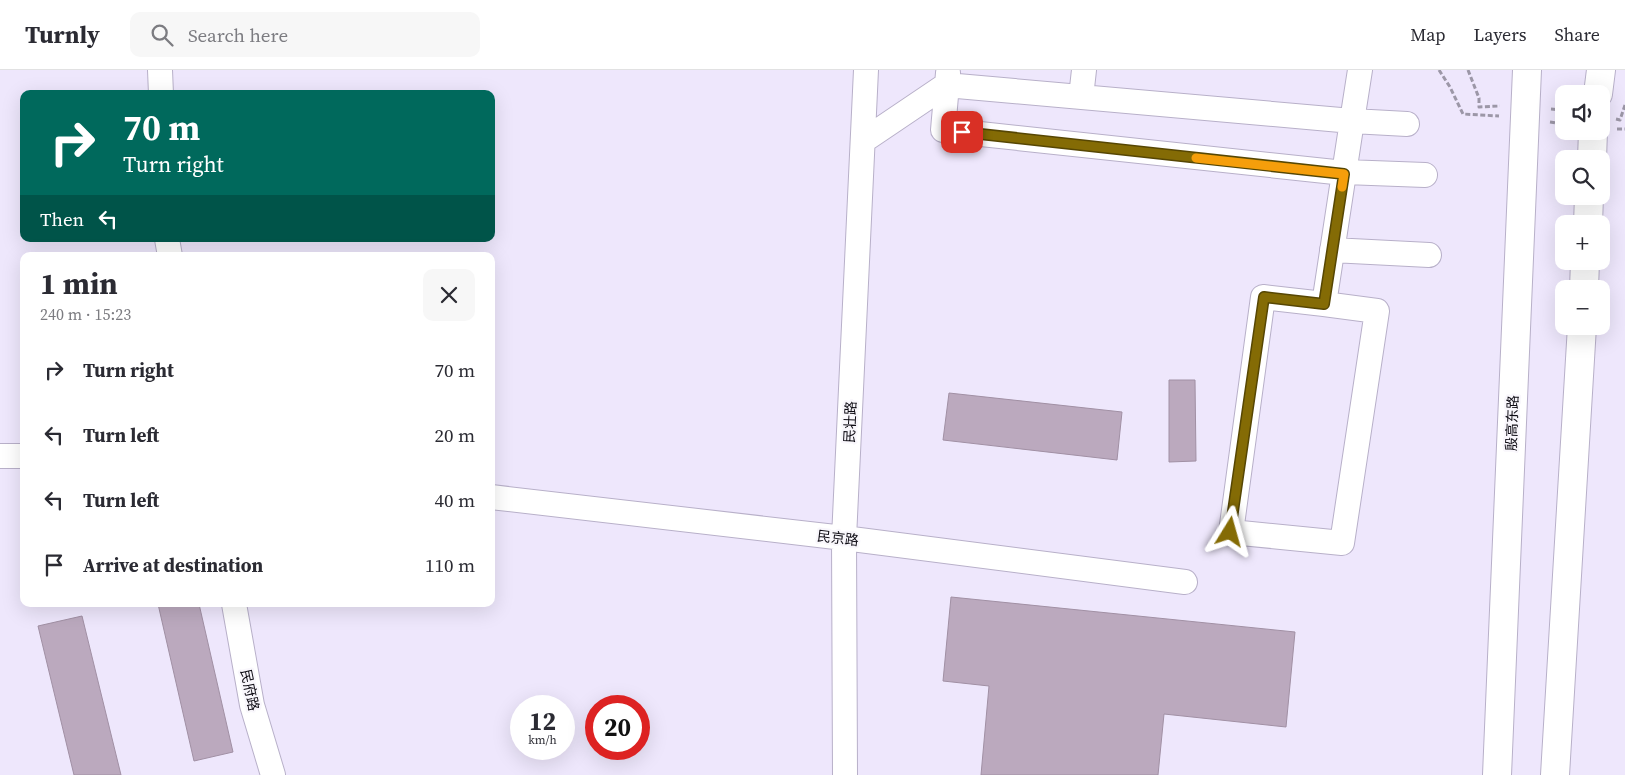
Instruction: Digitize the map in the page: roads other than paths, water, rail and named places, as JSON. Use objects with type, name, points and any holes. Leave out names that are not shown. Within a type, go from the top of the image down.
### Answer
[{"type":"main road","name":"殷高东路","points":[[1497,775],[1526,70]]},
{"type":"main road","points":[[1599,85],[1601,70]]},
{"type":"main road","points":[[1555,775],[1581,335]]},
{"type":"street","points":[[160,70],[161,90]]},
{"type":"street","name":"民壮路","points":[[845,775],[844,538],[866,70]]},
{"type":"street","points":[[1081,97],[1084,70]]},
{"type":"street","points":[[1324,304],[1360,70]]},
{"type":"street","points":[[947,78],[943,130],[1344,173],[1425,175]]},
{"type":"street","points":[[863,141],[947,78],[1081,97],[1352,121],[1407,124]]},
{"type":"street","points":[[1332,250],[1429,255]]},
{"type":"street","points":[[1264,297],[1324,304],[1377,311],[1342,543],[1230,532],[1264,297]]},
{"type":"street","points":[[0,456],[20,456]]},
{"type":"street","name":"民京路","points":[[495,497],[844,538],[1185,582]]},
{"type":"street","name":"民府路","points":[[235,607],[252,705],[273,775]]}]
